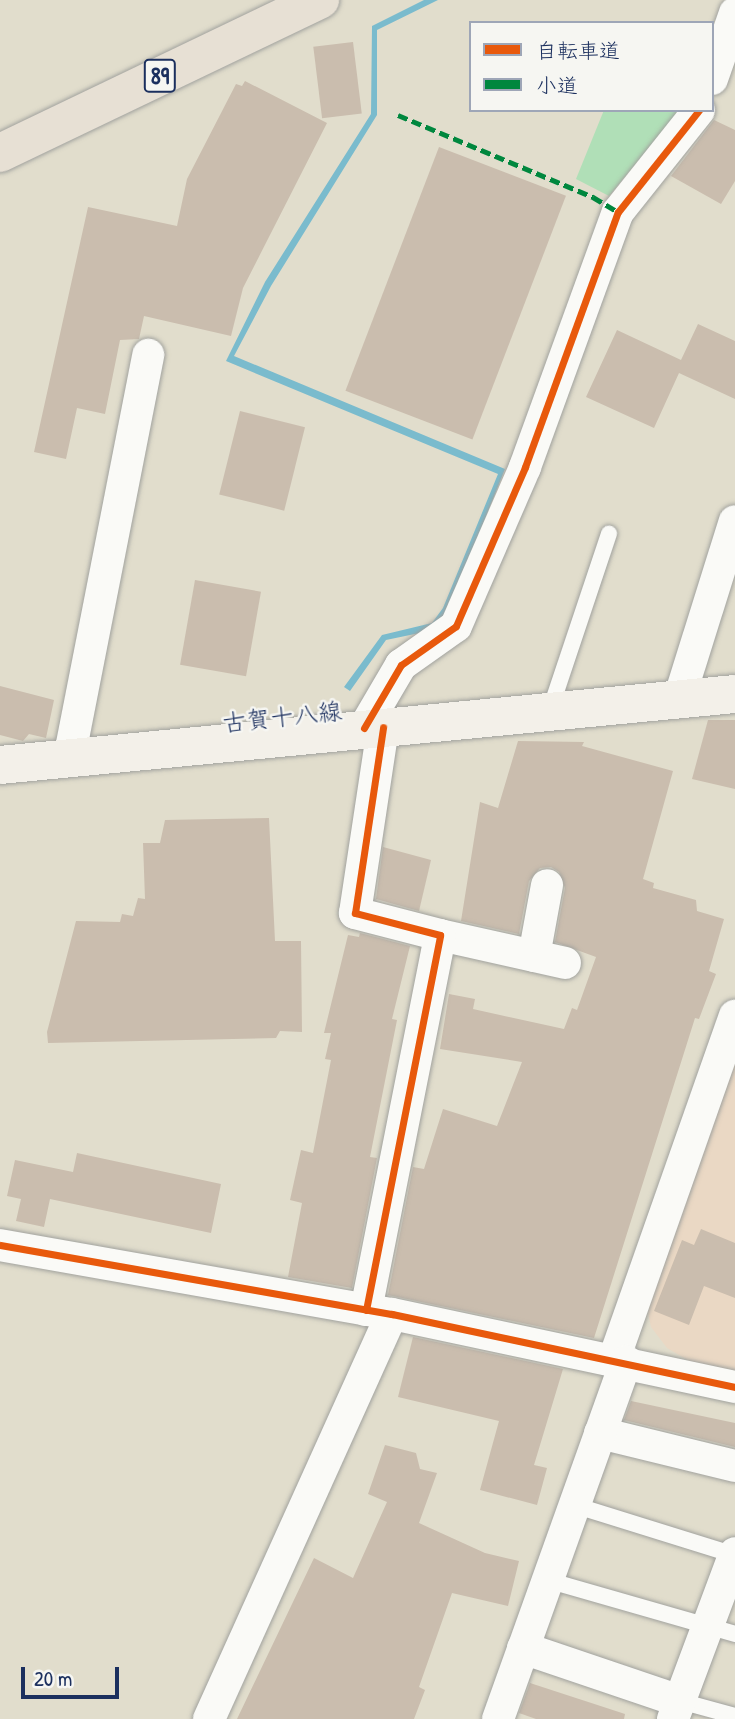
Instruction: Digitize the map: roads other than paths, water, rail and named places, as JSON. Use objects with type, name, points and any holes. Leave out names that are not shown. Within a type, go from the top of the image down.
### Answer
[{"type":"main road","name":"89","points":[[0,153],[320,0]]},
{"type":"main road","name":"古賀十八線","points":[[0,765],[680,696],[735,694]]},
{"type":"street","points":[[722,74],[735,13]]},
{"type":"street","points":[[565,963],[355,913],[374,728],[401,664],[456,626],[525,467],[618,212],[697,112]]},
{"type":"street","points":[[69,759],[148,355]]},
{"type":"street","points":[[680,696],[735,521]]},
{"type":"street","points":[[534,956],[547,885]]},
{"type":"street","points":[[208,1719],[379,1312],[440,935]]},
{"type":"street","points":[[503,1718],[523,1647],[600,1433],[620,1360],[735,1016]]},
{"type":"street","points":[[0,1245],[379,1312],[620,1360],[735,1387]]},
{"type":"street","points":[[600,1433],[735,1466]]},
{"type":"street","points":[[523,1647],[677,1710],[721,1630],[735,1554]]},
{"type":"lane","points":[[550,710],[609,534]]},
{"type":"lane","points":[[574,1505],[735,1554]]},
{"type":"lane","points":[[547,1580],[721,1630]]},
{"type":"lane","points":[[677,1710],[735,1716]]},
{"type":"water","points":[[424,0],[438,0],[377,30],[377,115],[271,286],[234,356],[505,469],[448,611],[434,630],[386,640],[350,691],[344,687],[382,635],[432,623],[443,608],[498,474],[226,361],[265,282],[371,114],[372,26]]}]
